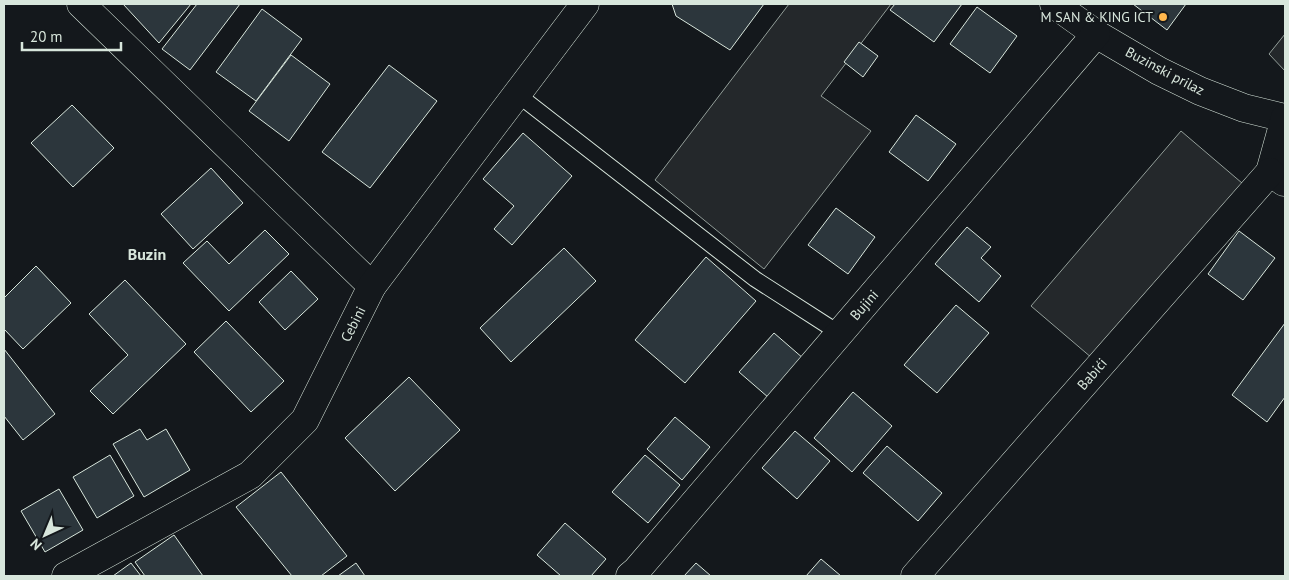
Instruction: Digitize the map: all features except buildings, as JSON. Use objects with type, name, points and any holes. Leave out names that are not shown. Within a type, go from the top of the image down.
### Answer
[{"type":"street","points":[[81,4],[372,286]]},
{"type":"street","name":"Cebini","points":[[66,576],[250,474],[305,420],[372,286],[585,4]]},
{"type":"street","name":"Buzinski prilaz","points":[[1054,4],[1096,34],[1159,71],[1200,91],[1244,108],[1285,118],[1278,177]]},
{"type":"street","name":"Bujini","points":[[630,576],[1096,34]]},
{"type":"street","name":"Babići","points":[[914,576],[1278,177]]},
{"type":"lane","points":[[517,94],[756,279],[839,333]]},
{"type":"shaded area","points":[[789,4],[891,4],[821,96],[871,131],[764,269],[655,180]]},
{"type":"shaded area","points":[[1285,34],[1285,71],[1269,54]]},
{"type":"shaded area","points":[[1181,131],[1249,189],[1099,364],[1031,306]]},
{"type":"place","name":"M SAN & KING ICT","points":[[1163,17]]},
{"type":"district","name":"Buzin","points":[[147,254]]}]
